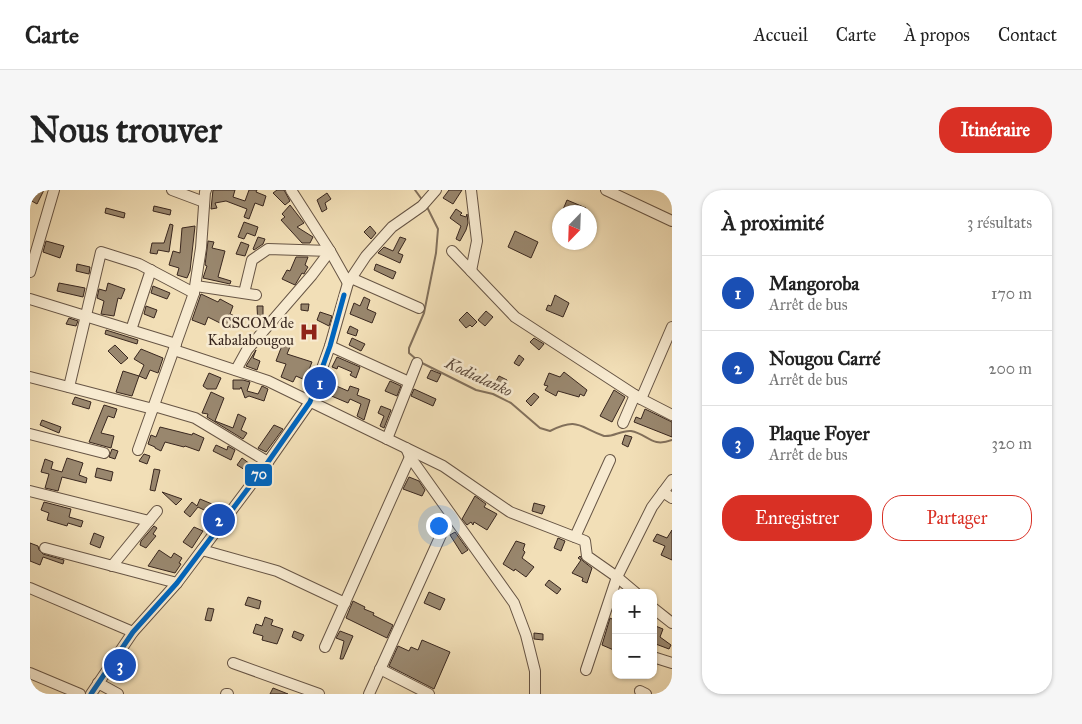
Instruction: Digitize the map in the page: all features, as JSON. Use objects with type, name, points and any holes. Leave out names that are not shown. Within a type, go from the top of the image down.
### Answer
[{"type":"street","points":[[30,272],[54,190]]},
{"type":"street","points":[[172,190],[204,202]]},
{"type":"street","points":[[138,450],[195,290],[206,190]]},
{"type":"street","points":[[291,190],[349,281],[419,308]]},
{"type":"street","points":[[91,694],[134,632],[177,583],[268,462],[310,402],[330,346],[349,281],[366,256],[392,226],[425,203],[436,190]]},
{"type":"street","points":[[471,190],[478,241],[471,271]]},
{"type":"street","points":[[606,190],[672,221]]},
{"type":"street","points":[[244,293],[252,260],[268,249],[330,251]]},
{"type":"street","points":[[236,370],[247,350],[312,276],[330,251]]},
{"type":"street","points":[[452,251],[515,317],[638,397],[672,415]]},
{"type":"street","points":[[69,387],[101,252],[139,264],[195,290],[256,295]]},
{"type":"street","points":[[130,330],[151,270]]},
{"type":"street","points":[[30,300],[130,330],[268,381],[387,439],[408,453],[443,466],[510,512],[585,541],[587,556],[631,589]]},
{"type":"street","points":[[623,423],[638,397],[672,327]]},
{"type":"street","points":[[330,346],[409,382]]},
{"type":"street","points":[[387,439],[417,363]]},
{"type":"street","points":[[30,377],[195,418],[268,462]]},
{"type":"street","points":[[30,434],[104,453]]},
{"type":"street","points":[[408,453],[514,603],[526,635],[535,671],[535,694]]},
{"type":"street","points":[[325,647],[408,453]]},
{"type":"street","points":[[575,537],[610,460]]},
{"type":"street","points":[[586,670],[617,577],[652,507],[667,495],[672,480]]},
{"type":"street","points":[[30,491],[149,521]]},
{"type":"street","points":[[112,566],[157,511]]},
{"type":"street","points":[[369,694],[450,515]]},
{"type":"street","points":[[45,548],[177,583]]},
{"type":"street","points":[[202,550],[277,572],[345,603]]},
{"type":"street","points":[[30,588],[134,632]]},
{"type":"street","points":[[657,611],[672,623]]},
{"type":"street","points":[[657,658],[672,663]]},
{"type":"street","points":[[233,663],[319,694]]},
{"type":"street","points":[[380,670],[429,694]]},
{"type":"street","points":[[30,673],[80,694]]},
{"type":"street","points":[[98,683],[118,694]]},
{"type":"building","points":[[30,190],[44,190],[37,204],[30,200]]},
{"type":"building","points":[[213,190],[235,190],[233,197],[245,201],[249,190],[257,190],[256,192],[266,196],[263,206],[255,203],[249,219],[244,217],[247,209],[226,201],[215,203],[217,208],[211,209]]},
{"type":"building","points":[[277,190],[284,190],[290,201],[285,205],[273,193]]},
{"type":"building","points":[[449,190],[462,190],[453,204],[443,198]]},
{"type":"building","points":[[327,193],[331,199],[325,203],[327,209],[322,212],[317,200]]},
{"type":"building","points":[[567,200],[579,205],[565,205]]},
{"type":"building","points":[[290,205],[304,223],[297,227],[313,237],[310,243],[302,243],[281,220],[285,217],[282,214]]},
{"type":"building","points":[[154,206],[171,210],[170,215],[153,211]]},
{"type":"building","points":[[106,208],[125,213],[124,218],[105,213]]},
{"type":"building","points":[[456,209],[462,213],[460,215],[466,217],[467,214],[468,223],[460,241],[456,239],[461,226],[450,218]]},
{"type":"building","points":[[244,222],[258,227],[255,236],[247,233],[244,239],[238,237]]},
{"type":"building","points":[[170,224],[173,225],[169,252],[158,250],[157,254],[150,253],[152,243],[164,243]]},
{"type":"building","points":[[195,226],[190,271],[187,278],[177,275],[179,268],[169,265],[173,251],[180,253],[182,228]]},
{"type":"building","points":[[370,226],[376,233],[371,239],[364,232]]},
{"type":"building","points":[[515,231],[538,242],[531,258],[508,247]]},
{"type":"building","points":[[258,237],[265,239],[263,244],[254,250],[253,249]]},
{"type":"building","points":[[400,237],[406,239],[398,253],[403,255],[400,263],[378,253],[384,247],[393,251]]},
{"type":"building","points":[[46,241],[64,246],[60,258],[43,252]]},
{"type":"building","points":[[208,241],[214,242],[212,248],[225,251],[218,277],[231,281],[230,284],[203,278],[207,266],[205,265]]},
{"type":"building","points":[[241,242],[249,245],[245,256],[236,254]]},
{"type":"building","points":[[296,257],[308,257],[305,265],[308,267],[295,285],[282,279],[287,270],[290,271]]},
{"type":"building","points":[[77,264],[90,267],[89,274],[76,271]]},
{"type":"building","points":[[376,264],[396,272],[393,279],[374,270]]},
{"type":"building","points":[[59,283],[85,288],[83,297],[57,291]]},
{"type":"building","points":[[108,283],[125,289],[121,299],[118,298],[114,316],[101,314],[104,301],[97,298],[99,289],[106,291]]},
{"type":"building","points":[[153,286],[170,293],[167,299],[151,293]]},
{"type":"building","points":[[201,294],[218,302],[220,299],[233,306],[230,314],[237,317],[232,329],[208,317],[205,325],[192,320]]},
{"type":"building","points":[[555,295],[569,303],[563,317],[546,310],[548,305],[551,306]]},
{"type":"building","points":[[364,297],[370,300],[367,309],[376,313],[372,323],[350,314],[354,303],[360,306]]},
{"type":"building","points":[[301,304],[309,304],[308,311],[301,310]]},
{"type":"building","points":[[146,306],[157,310],[154,318],[144,314]]},
{"type":"building","points":[[257,306],[263,306],[263,321],[258,326]]},
{"type":"building","points":[[486,311],[493,317],[485,326],[478,320]]},
{"type":"building","points":[[320,312],[332,316],[329,326],[317,320]]},
{"type":"building","points":[[467,312],[477,322],[472,327],[470,325],[466,328],[459,320]]},
{"type":"building","points":[[69,318],[78,321],[76,326],[66,324]]},
{"type":"building","points":[[350,326],[358,330],[356,336],[347,333]]},
{"type":"building","points":[[106,330],[138,340],[137,344],[105,334]]},
{"type":"building","points":[[222,337],[229,339],[226,347],[220,345]]},
{"type":"building","points":[[280,338],[292,342],[287,354],[312,362],[305,380],[296,376],[293,382],[281,377],[286,364],[276,361],[281,348],[277,347]]},
{"type":"building","points":[[352,338],[365,344],[361,351],[349,345]]},
{"type":"building","points":[[534,338],[544,344],[539,350],[530,342]]},
{"type":"building","points":[[115,345],[128,358],[121,364],[108,351]]},
{"type":"building","points":[[141,349],[163,358],[158,373],[150,370],[146,379],[139,376],[144,365],[134,359]]},
{"type":"building","points":[[256,350],[253,358],[260,361],[257,370],[246,366]]},
{"type":"building","points":[[519,355],[524,359],[519,366],[514,363]]},
{"type":"building","points":[[337,357],[360,367],[356,378],[350,375],[352,372],[338,366],[337,369],[332,367]]},
{"type":"building","points":[[431,370],[441,374],[437,382],[427,378]]},
{"type":"building","points":[[123,371],[139,376],[132,396],[116,392]]},
{"type":"building","points":[[564,372],[587,390],[584,396],[580,394],[579,397],[558,391],[556,396],[545,390],[548,386],[544,385],[549,373],[560,377]]},
{"type":"building","points":[[209,373],[221,378],[216,389],[207,389],[203,386]]},
{"type":"building","points":[[499,376],[507,380],[504,388],[495,383]]},
{"type":"building","points":[[328,377],[336,380],[334,385],[348,391],[350,386],[359,389],[357,395],[370,400],[364,420],[357,416],[361,404],[350,399],[348,403],[322,392]]},
{"type":"building","points":[[233,380],[250,382],[247,391],[258,394],[262,386],[268,389],[264,401],[249,396],[245,398],[241,387],[240,389],[233,389]]},
{"type":"building","points":[[390,381],[401,386],[397,396],[385,391]]},
{"type":"building","points":[[414,389],[436,399],[433,406],[411,396]]},
{"type":"building","points":[[614,390],[625,397],[612,422],[600,416]]},
{"type":"building","points":[[211,392],[224,398],[215,421],[233,428],[238,414],[246,418],[241,430],[247,433],[243,439],[207,417],[208,414],[202,413]]},
{"type":"building","points":[[534,393],[539,397],[531,406],[526,401]]},
{"type":"building","points":[[75,397],[91,402],[89,409],[72,404]]},
{"type":"building","points":[[104,405],[117,409],[114,418],[108,416],[101,433],[114,436],[111,448],[89,442]]},
{"type":"building","points":[[381,406],[391,410],[384,428],[380,426],[384,416],[378,413]]},
{"type":"building","points":[[645,409],[672,422],[672,437],[634,422],[636,417],[641,419]]},
{"type":"building","points":[[42,420],[61,427],[59,433],[40,425]]},
{"type":"building","points":[[274,425],[283,429],[266,452],[258,448]]},
{"type":"building","points":[[160,427],[192,435],[193,433],[204,438],[199,451],[165,442],[161,451],[148,444],[151,435],[156,437]]},
{"type":"building","points":[[625,435],[632,437],[628,447],[622,444]]},
{"type":"building","points":[[216,445],[227,450],[228,446],[235,450],[231,460],[213,451]]},
{"type":"building","points":[[112,449],[118,451],[115,459],[109,457]]},
{"type":"building","points":[[144,454],[150,456],[147,464],[139,461]]},
{"type":"building","points":[[67,458],[83,463],[79,475],[87,478],[86,483],[62,477],[58,491],[45,488],[49,474],[41,472],[45,459],[53,462],[51,469],[62,472]]},
{"type":"building","points":[[242,458],[250,464],[245,470],[237,465]]},
{"type":"building","points":[[97,468],[113,472],[111,481],[95,477]]},
{"type":"building","points":[[154,469],[160,470],[155,491],[150,490]]},
{"type":"building","points":[[409,477],[419,481],[425,490],[422,496],[403,489]]},
{"type":"building","points":[[162,492],[182,499],[176,505]]},
{"type":"building","points":[[475,496],[486,504],[484,507],[497,514],[487,530],[474,522],[473,525],[471,522],[467,525],[462,519]]},
{"type":"building","points":[[200,499],[212,504],[208,512],[198,507],[190,517],[184,512],[192,502],[197,506]]},
{"type":"building","points":[[44,502],[71,509],[69,517],[83,521],[81,527],[68,523],[67,526],[47,520],[49,513],[41,510]]},
{"type":"building","points":[[534,503],[545,506],[542,514],[532,511]]},
{"type":"building","points":[[154,526],[157,528],[153,534],[156,536],[146,548],[140,545],[141,541]]},
{"type":"building","points":[[194,527],[203,531],[192,548],[183,542]]},
{"type":"building","points":[[672,530],[672,560],[661,555],[665,546],[653,541],[657,534],[667,538]]},
{"type":"building","points":[[455,532],[468,550],[462,554],[450,535]]},
{"type":"building","points":[[94,533],[104,537],[100,548],[90,544]]},
{"type":"building","points":[[558,538],[565,541],[561,551],[554,548]]},
{"type":"building","points":[[516,541],[525,544],[523,550],[525,552],[522,558],[534,567],[526,577],[515,569],[514,571],[503,564]]},
{"type":"building","points":[[30,543],[38,546],[43,554],[64,560],[63,564],[43,557],[40,565],[30,561]]},
{"type":"building","points":[[159,550],[171,558],[174,553],[182,558],[179,563],[181,564],[175,573],[148,566]]},
{"type":"building","points":[[580,556],[592,568],[587,583],[582,581],[583,578],[572,573],[581,560],[578,558]]},
{"type":"building","points":[[549,580],[561,589],[557,594],[545,585]]},
{"type":"building","points":[[429,592],[445,599],[440,610],[424,603]]},
{"type":"building","points":[[248,597],[261,601],[259,609],[245,605]]},
{"type":"building","points":[[353,601],[374,613],[373,615],[393,625],[387,638],[346,618]]},
{"type":"building","points":[[208,608],[214,609],[211,621],[205,620]]},
{"type":"building","points":[[265,617],[273,620],[271,625],[283,629],[277,644],[262,640],[263,636],[253,633],[256,624],[262,626]]},
{"type":"building","points":[[610,618],[612,619],[612,649],[602,645]]},
{"type":"building","points":[[657,627],[663,629],[660,637],[671,645],[669,649],[657,644]]},
{"type":"building","points":[[294,631],[304,635],[301,641],[292,637]]},
{"type":"building","points":[[340,631],[353,636],[343,659],[340,659],[344,641],[336,638]]},
{"type":"building","points":[[534,633],[543,634],[543,640],[534,639]]},
{"type":"building","points":[[422,640],[450,652],[434,689],[389,666],[398,646],[409,651],[411,647],[418,650]]},
{"type":"building","points":[[273,688],[288,694],[270,694]]},
{"type":"waterway","name":"Kodialanko","points":[[415,190],[423,201]]},
{"type":"waterway","name":"Kodialanko","points":[[416,359],[409,353],[409,348],[424,313],[436,253],[438,229],[427,207]]},
{"type":"waterway","name":"Kodialanko","points":[[420,362],[476,390],[493,394],[511,403],[540,428],[550,431],[573,424],[604,436],[631,431],[654,441],[665,442],[672,440]]},
{"type":"transit line","name":"70","points":[[91,694],[133,632],[177,583],[268,462],[310,402],[330,346],[344,295]]},
{"type":"place","name":"CSCOM de Kabalabougou","points":[[309,332]]},
{"type":"place","name":"Mangoroba","points":[[320,383]]},
{"type":"place","name":"Nougou Carré","points":[[219,520]]},
{"type":"place","name":"Plaque Foyer","points":[[120,665]]}]
